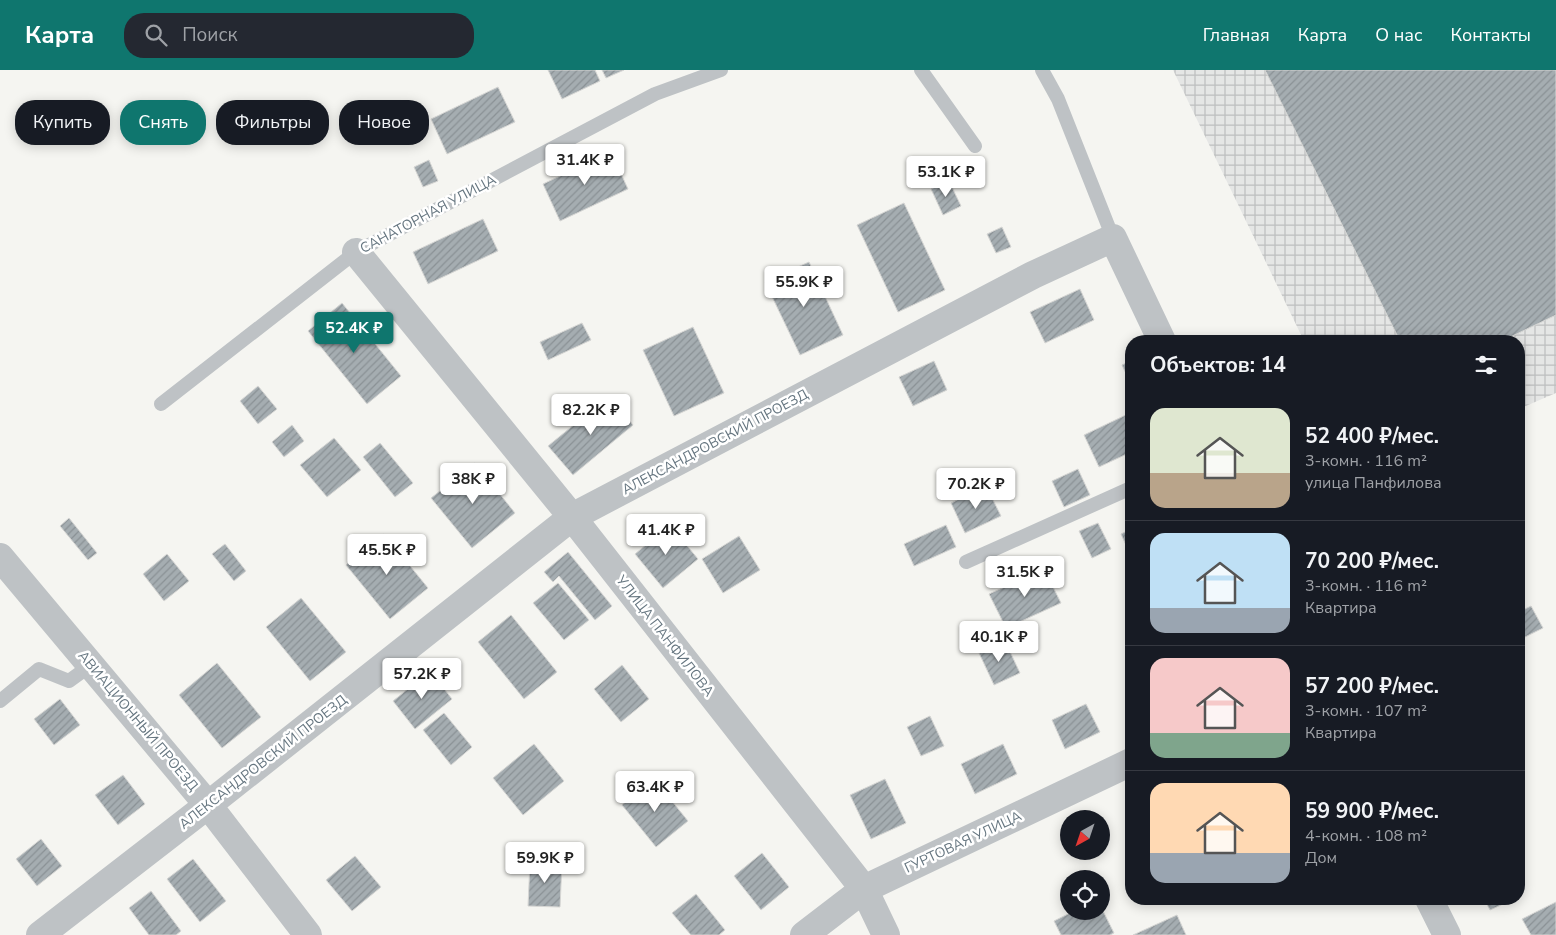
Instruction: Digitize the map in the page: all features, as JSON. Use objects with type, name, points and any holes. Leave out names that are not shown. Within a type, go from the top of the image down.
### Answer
[{"type":"street","points":[[1113,238],[1159,335]]},
{"type":"street","name":"АЛЕКСАНДРОВСКИЙ ПРОЕЗД","points":[[40,935],[208,805],[572,517],[1024,280],[1113,238]]},
{"type":"street","name":"УЛИЦА ПАНФИЛОВА","points":[[356,252],[572,517],[864,889],[886,935]]},
{"type":"street","name":"АВИАЦИОННЫЙ ПРОЕЗД","points":[[0,557],[208,805],[308,935]]},
{"type":"street","name":"ГУРТОВАЯ УЛИЦА","points":[[804,935],[864,889],[1125,765]]},
{"type":"street","points":[[1432,905],[1447,935]]},
{"type":"lane","name":"САНАТОРНАЯ УЛИЦА","points":[[162,404],[356,252],[655,94],[721,70]]},
{"type":"lane","points":[[921,70],[975,146]]},
{"type":"lane","points":[[1042,70],[1058,99],[1113,238]]},
{"type":"lane","points":[[966,562],[1125,491]]},
{"type":"lane","points":[[0,701],[39,669],[69,681],[91,665]]},
{"type":"shaded area","points":[[1173,70],[1556,70],[1556,393],[1525,406],[1525,335],[1301,335]]},
{"type":"building","points":[[548,70],[595,70],[600,81],[562,99]]},
{"type":"building","points":[[602,70],[624,70],[606,78]]},
{"type":"building","points":[[1265,70],[1556,70],[1556,315],[1514,335],[1397,335]]},
{"type":"building","points":[[498,87],[515,122],[447,154],[431,119]]},
{"type":"building","points":[[611,152],[628,189],[560,221],[543,184]]},
{"type":"building","points":[[429,160],[438,181],[423,187],[414,167]]},
{"type":"building","points":[[949,181],[961,206],[943,215],[931,189]]},
{"type":"building","points":[[904,203],[945,290],[898,312],[857,225]]},
{"type":"building","points":[[483,219],[498,251],[428,284],[413,252]]},
{"type":"building","points":[[1002,227],[1011,247],[996,253],[987,234]]},
{"type":"building","points":[[809,262],[843,335],[800,355],[765,282]]},
{"type":"building","points":[[1080,289],[1094,320],[1045,343],[1030,312]]},
{"type":"building","points":[[342,303],[401,376],[367,404],[308,331]]},
{"type":"building","points":[[582,323],[591,340],[548,360],[540,342]]},
{"type":"building","points":[[693,327],[724,393],[674,416],[643,350]]},
{"type":"building","points":[[934,361],[947,390],[913,406],[899,377]]},
{"type":"building","points":[[258,386],[277,409],[258,424],[240,401]]},
{"type":"building","points":[[609,396],[633,425],[573,475],[548,446]]},
{"type":"building","points":[[1125,415],[1125,455],[1099,467],[1084,435]]},
{"type":"building","points":[[292,425],[304,441],[284,457],[272,442]]},
{"type":"building","points":[[334,438],[361,470],[327,497],[300,465]]},
{"type":"building","points":[[380,443],[413,483],[395,497],[363,457]]},
{"type":"building","points":[[475,463],[515,513],[472,548],[431,498]]},
{"type":"building","points":[[1078,469],[1090,495],[1064,507],[1052,481]]},
{"type":"building","points":[[986,486],[1001,516],[965,533],[951,503]]},
{"type":"building","points":[[69,518],[97,553],[88,560],[60,526]]},
{"type":"building","points":[[1098,523],[1111,549],[1092,558],[1079,531]]},
{"type":"building","points":[[670,525],[698,559],[663,588],[635,554]]},
{"type":"building","points":[[946,525],[956,547],[914,566],[904,544]]},
{"type":"building","points":[[1125,532],[1125,543],[1121,534]]},
{"type":"building","points":[[384,534],[428,588],[390,619],[346,565]]},
{"type":"building","points":[[739,536],[760,570],[723,593],[702,559]]},
{"type":"building","points":[[225,544],[246,571],[234,581],[212,554]]},
{"type":"building","points":[[568,552],[612,606],[595,620],[559,576],[553,582],[544,572]]},
{"type":"building","points":[[167,554],[189,581],[164,601],[143,574]]},
{"type":"building","points":[[1044,569],[1061,603],[1006,628],[989,594]]},
{"type":"building","points":[[558,583],[589,620],[564,640],[533,603]]},
{"type":"building","points":[[301,598],[346,652],[310,681],[266,627]]},
{"type":"building","points":[[1531,606],[1543,628],[1525,637],[1525,609]]},
{"type":"building","points":[[511,615],[557,672],[524,699],[478,642]]},
{"type":"building","points":[[1005,641],[1020,673],[994,685],[979,653]]},
{"type":"building","points":[[217,663],[261,717],[222,748],[179,695]]},
{"type":"building","points":[[622,665],[649,699],[621,722],[594,689]]},
{"type":"building","points":[[430,671],[452,699],[415,729],[393,701]]},
{"type":"building","points":[[60,699],[80,725],[54,745],[34,719]]},
{"type":"building","points":[[1086,704],[1100,732],[1065,749],[1052,720]]},
{"type":"building","points":[[444,713],[472,747],[451,765],[423,730]]},
{"type":"building","points":[[930,716],[944,746],[921,756],[907,727]]},
{"type":"building","points":[[534,744],[564,781],[523,815],[493,778]]},
{"type":"building","points":[[1003,744],[1017,774],[975,794],[961,764]]},
{"type":"building","points":[[123,775],[145,804],[118,825],[95,795]]},
{"type":"building","points":[[654,779],[688,821],[656,847],[622,805]]},
{"type":"building","points":[[885,779],[906,823],[871,839],[850,795]]},
{"type":"building","points":[[41,839],[62,866],[37,886],[16,859]]},
{"type":"building","points":[[762,853],[789,887],[761,910],[734,876]]},
{"type":"building","points":[[355,856],[381,887],[352,911],[326,880]]},
{"type":"building","points":[[193,859],[226,901],[200,922],[167,879]]},
{"type":"building","points":[[530,862],[562,863],[560,907],[528,906]]},
{"type":"building","points":[[151,891],[181,931],[176,935],[149,935],[129,908]]},
{"type":"building","points":[[696,894],[725,930],[719,935],[691,935],[672,913]]},
{"type":"building","points":[[1556,902],[1556,935],[1531,935],[1522,919]]},
{"type":"building","points":[[1487,905],[1501,905],[1490,910]]},
{"type":"building","points":[[1177,915],[1186,935],[1133,935]]},
{"type":"building","points":[[1060,918],[1060,920],[1108,920],[1114,933],[1110,935],[1061,935],[1054,921]]}]
